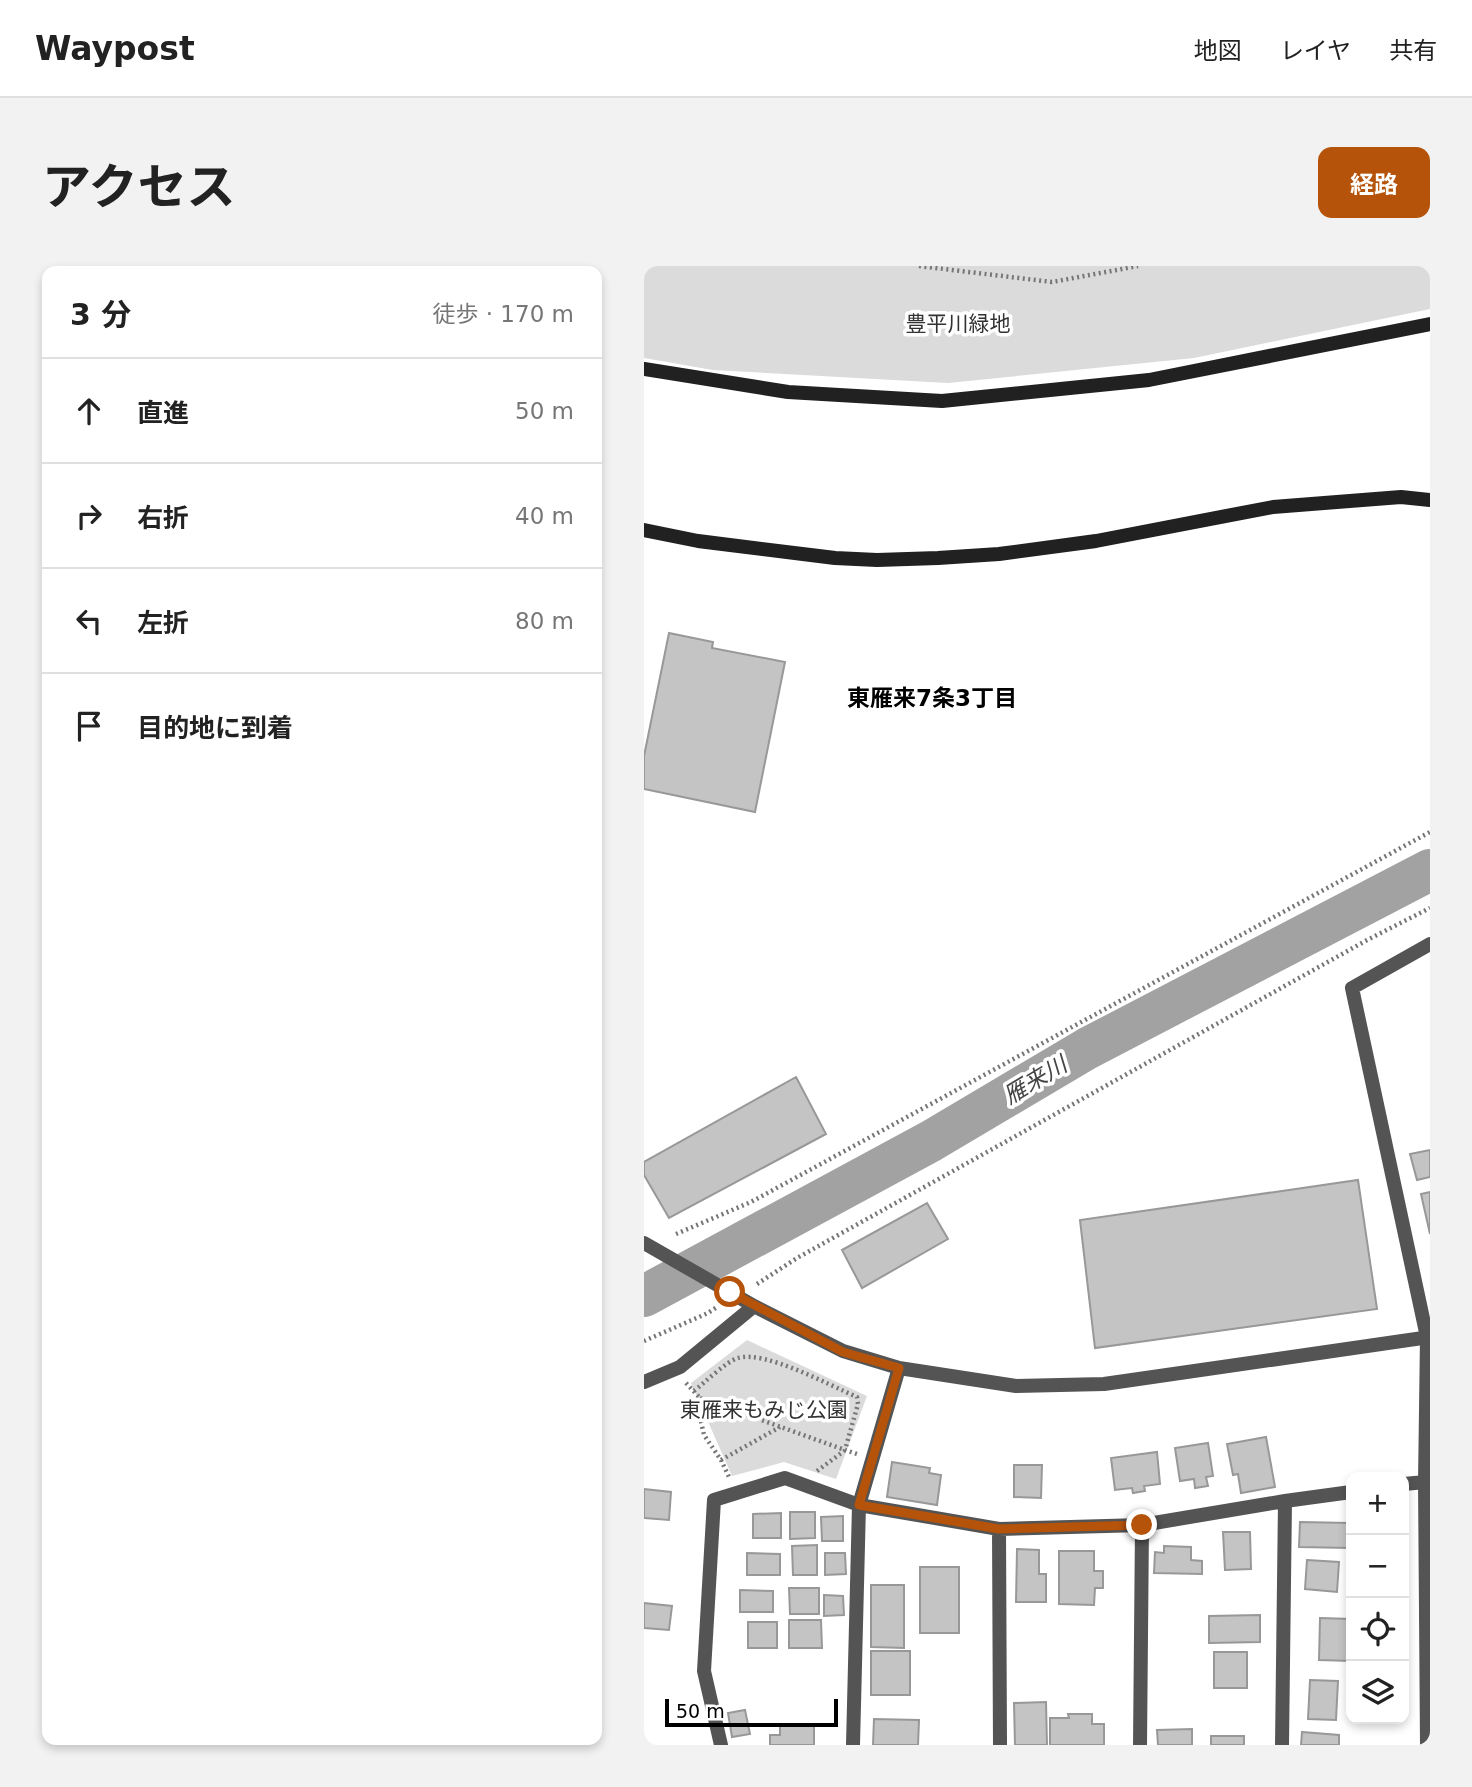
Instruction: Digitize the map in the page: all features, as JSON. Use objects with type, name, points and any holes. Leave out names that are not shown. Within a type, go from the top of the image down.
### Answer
[{"type":"street","points":[[644,369],[788,392],[943,401],[1149,380],[1430,324]]},
{"type":"street","points":[[644,530],[698,541],[835,558],[938,558],[999,554],[1096,541],[1273,507],[1401,496],[1430,500]]},
{"type":"street","points":[[1427,1745],[1425,1482],[1429,1337],[1352,988],[1430,944]]},
{"type":"street","points":[[649,1245],[754,1306],[843,1352],[899,1368],[1016,1386],[1104,1384],[1429,1337]]},
{"type":"street","points":[[644,1382],[680,1367],[754,1306]]},
{"type":"street","points":[[853,1745],[859,1505],[899,1368]]},
{"type":"street","points":[[721,1745],[704,1671],[714,1500],[785,1478],[859,1505],[999,1529],[1142,1525],[1346,1493]]},
{"type":"street","points":[[1409,1484],[1425,1482]]},
{"type":"street","points":[[1282,1745],[1284,1501]]},
{"type":"street","points":[[1140,1745],[1142,1525]]},
{"type":"street","points":[[999,1529],[1000,1745]]},
{"type":"path","points":[[919,266],[1052,282],[1138,266]]},
{"type":"path","points":[[676,1234],[751,1202],[1430,832]]},
{"type":"path","points":[[757,1284],[797,1258],[1430,908]]},
{"type":"path","points":[[644,1341],[717,1307]]},
{"type":"path","points":[[694,1391],[735,1358],[752,1356],[769,1359],[857,1397],[858,1404],[845,1450],[811,1475]]},
{"type":"path","points":[[682,1379],[700,1398],[859,1454]]},
{"type":"path","points":[[700,1398],[704,1435],[721,1460],[730,1481]]},
{"type":"path","points":[[721,1460],[780,1427]]},
{"type":"green space","name":"豊平川緑地","points":[[644,266],[1430,266],[1430,309],[1194,358],[948,383],[713,370],[644,358]]},
{"type":"green space","name":"東雁来もみじ公園","points":[[747,1340],[867,1396],[836,1479],[784,1462],[732,1476],[691,1383]]},
{"type":"building","points":[[669,633],[713,642],[712,648],[785,662],[755,812],[644,789],[644,756]]},
{"type":"building","points":[[796,1077],[826,1134],[669,1218],[644,1175],[644,1162]]},
{"type":"building","points":[[1430,1150],[1430,1177],[1417,1180],[1410,1154]]},
{"type":"building","points":[[1358,1180],[1377,1309],[1095,1348],[1080,1220]]},
{"type":"building","points":[[1430,1192],[1430,1234],[1421,1194]]},
{"type":"building","points":[[927,1203],[948,1239],[862,1288],[842,1250]]},
{"type":"building","points":[[1266,1437],[1275,1487],[1241,1493],[1238,1474],[1233,1475],[1227,1444]]},
{"type":"building","points":[[1208,1443],[1213,1476],[1206,1477],[1208,1486],[1195,1488],[1194,1479],[1180,1481],[1175,1448]]},
{"type":"building","points":[[1157,1452],[1160,1484],[1144,1486],[1145,1491],[1133,1493],[1132,1488],[1115,1490],[1111,1458]]},
{"type":"building","points":[[892,1462],[930,1468],[929,1473],[941,1475],[937,1505],[887,1497]]},
{"type":"building","points":[[1014,1465],[1042,1465],[1041,1498],[1014,1497]]},
{"type":"building","points":[[644,1489],[671,1492],[669,1520],[644,1518]]},
{"type":"building","points":[[790,1512],[815,1512],[815,1538],[790,1539]]},
{"type":"building","points":[[781,1513],[781,1538],[753,1538],[753,1514]]},
{"type":"building","points":[[843,1516],[843,1541],[822,1541],[821,1517]]},
{"type":"building","points":[[1300,1522],[1346,1523],[1346,1548],[1299,1547]]},
{"type":"building","points":[[1223,1532],[1250,1532],[1251,1569],[1225,1570]]},
{"type":"building","points":[[817,1545],[817,1575],[793,1575],[792,1546]]},
{"type":"building","points":[[1164,1546],[1191,1547],[1191,1560],[1202,1561],[1202,1574],[1154,1573],[1155,1552],[1164,1553]]},
{"type":"building","points":[[1017,1549],[1039,1550],[1039,1574],[1046,1574],[1046,1602],[1016,1602]]},
{"type":"building","points":[[1059,1551],[1094,1551],[1094,1571],[1103,1571],[1103,1588],[1095,1588],[1094,1605],[1059,1604]]},
{"type":"building","points":[[747,1553],[780,1554],[780,1575],[747,1575]]},
{"type":"building","points":[[825,1553],[845,1553],[846,1574],[825,1575]]},
{"type":"building","points":[[1307,1560],[1339,1562],[1337,1592],[1305,1589]]},
{"type":"building","points":[[920,1567],[959,1567],[959,1633],[920,1633]]},
{"type":"building","points":[[871,1585],[904,1585],[904,1648],[871,1647]]},
{"type":"building","points":[[789,1588],[819,1588],[819,1614],[790,1614]]},
{"type":"building","points":[[740,1590],[773,1591],[773,1612],[740,1612]]},
{"type":"building","points":[[824,1595],[843,1596],[844,1615],[824,1616]]},
{"type":"building","points":[[644,1603],[672,1606],[669,1630],[644,1628]]},
{"type":"building","points":[[1260,1615],[1260,1642],[1209,1643],[1209,1616]]},
{"type":"building","points":[[1320,1618],[1346,1619],[1346,1661],[1319,1660]]},
{"type":"building","points":[[789,1620],[821,1620],[822,1648],[789,1648]]},
{"type":"building","points":[[748,1622],[777,1622],[777,1648],[748,1648]]},
{"type":"building","points":[[871,1651],[910,1651],[910,1695],[871,1695]]},
{"type":"building","points":[[1214,1652],[1247,1652],[1247,1688],[1214,1688]]},
{"type":"building","points":[[1310,1680],[1338,1681],[1336,1720],[1308,1719]]},
{"type":"building","points":[[1046,1702],[1047,1745],[1015,1745],[1014,1703]]},
{"type":"building","points":[[745,1710],[750,1734],[732,1737],[728,1713]]},
{"type":"building","points":[[1068,1714],[1092,1714],[1092,1724],[1104,1724],[1104,1745],[1050,1745],[1050,1718],[1069,1718]]},
{"type":"building","points":[[874,1719],[919,1720],[918,1745],[873,1745]]},
{"type":"building","points":[[780,1724],[814,1724],[814,1745],[770,1745],[770,1735],[780,1735]]},
{"type":"building","points":[[1192,1729],[1192,1745],[1158,1745],[1157,1730]]},
{"type":"building","points":[[1302,1732],[1339,1735],[1339,1745],[1301,1745]]},
{"type":"building","points":[[1211,1736],[1244,1736],[1244,1745],[1211,1745]]},
{"type":"waterway","name":"雁来川","points":[[644,1296],[931,1141],[1088,1048],[1430,870]]},
{"type":"district","name":"東雁来7条3丁目","points":[[932,698]]},
{"type":"route","points":[[730,1292],[843,1352],[899,1368],[859,1505],[999,1529],[1142,1525]]}]
